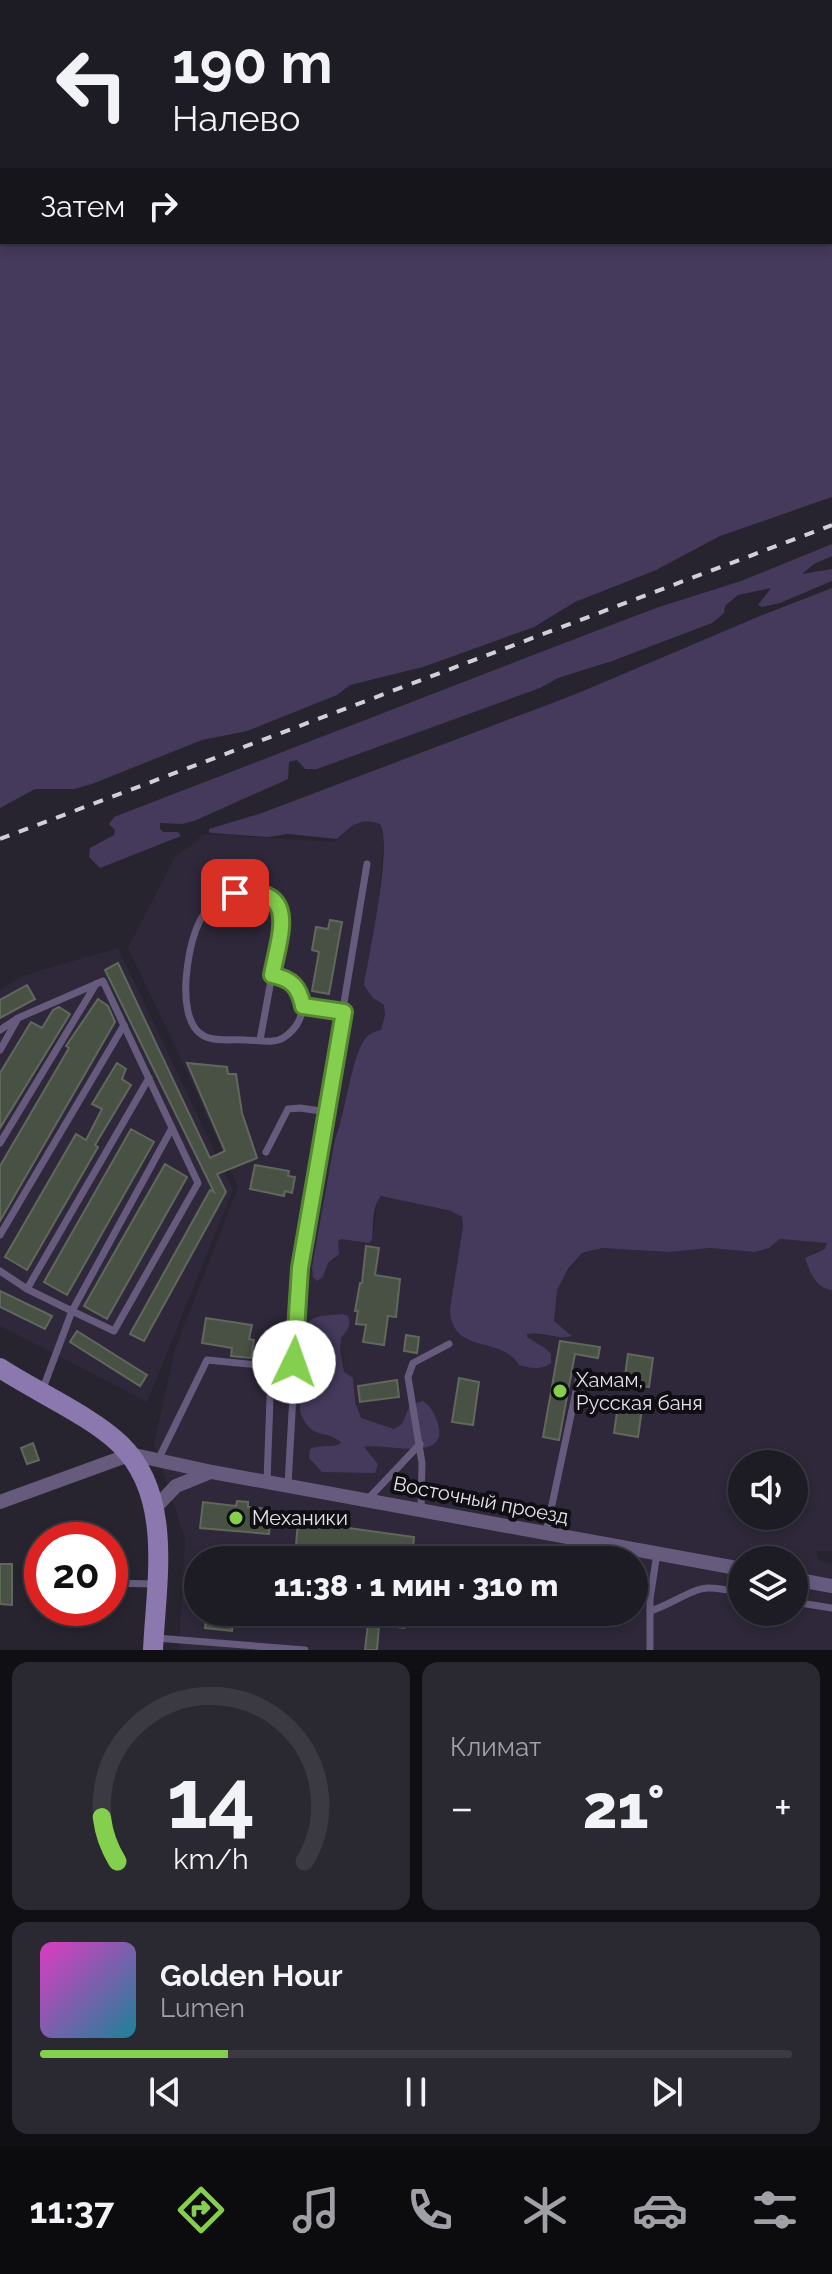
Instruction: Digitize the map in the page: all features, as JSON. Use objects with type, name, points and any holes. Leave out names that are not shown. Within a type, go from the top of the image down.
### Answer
[{"type":"main road","points":[[0,1368],[103,1431],[129,1455],[142,1475],[155,1508],[157,1533],[154,1644]]},
{"type":"street","name":"Восточный проезд","points":[[129,1455],[728,1566]]},
{"type":"street","points":[[0,1502],[129,1455]]},
{"type":"street","points":[[155,1508],[176,1486],[212,1472]]},
{"type":"street","points":[[808,1582],[832,1586]]},
{"type":"lane","points":[[288,1485],[300,1268],[367,864]]},
{"type":"lane","points":[[260,1040],[272,975],[282,921],[280,907],[275,899],[259,892],[226,895],[216,901],[199,926],[188,963],[187,1001],[191,1022],[197,1031],[213,1039],[277,1041],[286,1036],[294,1027],[303,1006],[295,985],[283,977],[272,975]]},
{"type":"lane","points":[[0,1030],[18,1018],[103,981],[198,1183],[114,1331],[27,1289],[0,1271]]},
{"type":"lane","points":[[0,1143],[96,984]]},
{"type":"lane","points":[[303,1006],[344,1012]]},
{"type":"lane","points":[[0,1050],[18,1018]]},
{"type":"lane","points":[[0,1235],[124,1025]]},
{"type":"lane","points":[[27,1289],[149,1078]]},
{"type":"lane","points":[[266,1152],[288,1109],[328,1112]]},
{"type":"lane","points":[[41,1393],[72,1311],[172,1128]]},
{"type":"lane","points":[[421,1509],[420,1444],[409,1369],[413,1363],[449,1344]]},
{"type":"lane","points":[[158,1460],[207,1360],[268,1366],[271,1384],[267,1481]]},
{"type":"lane","points":[[546,1533],[579,1377]]},
{"type":"lane","points":[[368,1499],[420,1444]]},
{"type":"lane","points":[[650,1650],[651,1585],[657,1553]]},
{"type":"lane","points":[[128,1583],[156,1584]]},
{"type":"lane","points":[[650,1611],[667,1606],[693,1591],[708,1588],[728,1591]]},
{"type":"lane","points":[[808,1604],[832,1608]]},
{"type":"lane","points":[[154,1644],[305,1650]]},
{"type":"shaded area","points":[[0,244],[832,244],[832,497],[720,536],[656,570],[575,602],[534,627],[423,667],[350,685],[337,695],[247,731],[202,740],[92,784],[74,789],[35,789],[0,808]]},
{"type":"shaded area","points":[[832,544],[832,556],[814,564],[802,574],[832,569],[832,581],[780,603],[758,605],[771,588],[738,595],[712,623],[317,769],[305,769],[297,760],[289,762],[288,779],[194,821],[160,823],[163,832],[178,832],[181,836],[100,868],[89,857],[90,848],[114,835],[115,830],[109,824],[114,817],[593,632],[741,581]]},
{"type":"shaded area","points":[[832,588],[832,1290],[817,1283],[805,1258],[825,1249],[827,1243],[780,1239],[769,1248],[755,1252],[710,1248],[669,1252],[602,1248],[582,1253],[568,1269],[557,1290],[554,1321],[572,1336],[527,1334],[551,1354],[551,1363],[547,1366],[528,1367],[519,1365],[500,1350],[468,1339],[453,1324],[450,1309],[462,1217],[451,1211],[381,1196],[374,1212],[372,1240],[369,1243],[338,1241],[339,1254],[328,1263],[323,1277],[317,1281],[313,1277],[312,1267],[335,1139],[358,1053],[369,1035],[381,1030],[385,1015],[384,1005],[373,998],[364,985],[379,901],[383,835],[380,824],[367,821],[351,826],[337,839],[288,834],[268,837],[212,833],[209,829],[262,813],[576,694]]},
{"type":"shaded area","points":[[359,821],[374,821],[384,830],[373,998],[384,1005],[385,1015],[382,1030],[369,1035],[335,1139],[323,1277],[328,1263],[335,1259],[341,1238],[369,1243],[380,1196],[457,1213],[462,1217],[463,1226],[450,1309],[501,1350],[514,1356],[520,1365],[545,1348],[527,1337],[527,1333],[554,1337],[571,1333],[559,1327],[554,1321],[553,1312],[562,1279],[582,1254],[602,1248],[669,1252],[710,1248],[755,1252],[769,1248],[780,1239],[828,1243],[826,1249],[812,1253],[826,1289],[832,1290],[832,1551],[816,1551],[819,1560],[832,1563],[832,1650],[179,1650],[184,1558],[184,1626],[648,1626],[648,1546],[185,1546],[154,1443],[175,1350],[238,1187],[128,948],[175,857],[205,834],[335,842],[349,826]]},
{"type":"shaded area","points":[[118,948],[233,1190],[147,1402],[0,1326],[0,990],[24,975]]},
{"type":"shaded area","points":[[342,1314],[348,1316],[349,1323],[341,1338],[344,1372],[353,1378],[355,1402],[361,1418],[394,1429],[402,1424],[410,1405],[423,1401],[434,1413],[439,1428],[438,1439],[422,1448],[364,1447],[378,1464],[375,1473],[322,1472],[309,1458],[310,1449],[341,1442],[313,1431],[300,1411],[303,1334],[313,1319]]},
{"type":"building","points":[[330,920],[342,922],[329,994],[312,991],[319,952],[312,950],[316,927],[328,929]]},
{"type":"building","points":[[118,963],[210,1158],[225,1151],[187,1063],[227,1067],[228,1074],[236,1074],[242,1113],[257,1158],[217,1174],[226,1192],[144,1341],[130,1334],[210,1190],[214,1192],[105,970]]},
{"type":"building","points":[[27,985],[35,999],[0,1018],[0,1000]]},
{"type":"building","points":[[98,999],[108,1006],[115,1022],[0,1221],[0,1166],[69,1048],[66,1046]]},
{"type":"building","points":[[59,1007],[70,1014],[0,1128],[0,1073],[31,1022],[42,1028],[53,1010]]},
{"type":"building","points":[[117,1063],[126,1069],[122,1079],[131,1085],[27,1270],[5,1257],[76,1134],[86,1140],[102,1109],[92,1104]]},
{"type":"building","points":[[131,1129],[154,1142],[67,1295],[44,1282]]},
{"type":"building","points":[[165,1164],[187,1177],[107,1319],[84,1306]]},
{"type":"building","points":[[255,1165],[289,1171],[288,1176],[295,1177],[292,1193],[285,1191],[284,1196],[250,1189]]},
{"type":"building","points":[[366,1246],[379,1248],[375,1275],[400,1279],[396,1317],[388,1316],[384,1345],[363,1342],[366,1325],[356,1324],[358,1311],[355,1311]]},
{"type":"building","points":[[0,1291],[52,1316],[45,1329],[0,1307]]},
{"type":"building","points":[[206,1318],[252,1325],[249,1339],[254,1340],[251,1358],[231,1356],[232,1348],[202,1343]]},
{"type":"building","points":[[77,1331],[147,1375],[140,1386],[70,1342]]},
{"type":"building","points":[[406,1335],[419,1337],[417,1353],[404,1351]]},
{"type":"building","name":"Хамам, Русская баня","points":[[560,1341],[600,1347],[598,1358],[575,1354],[559,1440],[543,1437]]},
{"type":"building","points":[[628,1354],[653,1358],[649,1387],[624,1383]]},
{"type":"building","points":[[459,1378],[479,1382],[473,1425],[452,1422]]},
{"type":"building","points":[[397,1380],[399,1397],[360,1402],[358,1386]]},
{"type":"building","points":[[618,1405],[642,1409],[638,1437],[614,1433]]},
{"type":"building","points":[[33,1443],[39,1460],[27,1464],[21,1448]]},
{"type":"building","name":"Механики","points":[[237,1501],[248,1502],[248,1507],[271,1509],[269,1534],[200,1528],[203,1502],[236,1506]]},
{"type":"building","points":[[298,1521],[414,1537],[413,1546],[296,1545]]},
{"type":"building","points":[[0,1564],[12,1564],[12,1605],[0,1604]]},
{"type":"building","points":[[205,1626],[233,1626],[232,1631]]},
{"type":"building","points":[[368,1626],[379,1626],[377,1650],[365,1650]]},
{"type":"railway","points":[[0,839],[832,525]]},
{"type":"place","name":"Хамам, Русская баня","points":[[560,1391]]},
{"type":"place","name":"Механики","points":[[236,1518]]},
{"type":"route","points":[[235,893],[259,892],[275,899],[280,907],[282,921],[272,975],[283,977],[295,985],[303,1006],[344,1012],[300,1268],[294,1362]]}]
